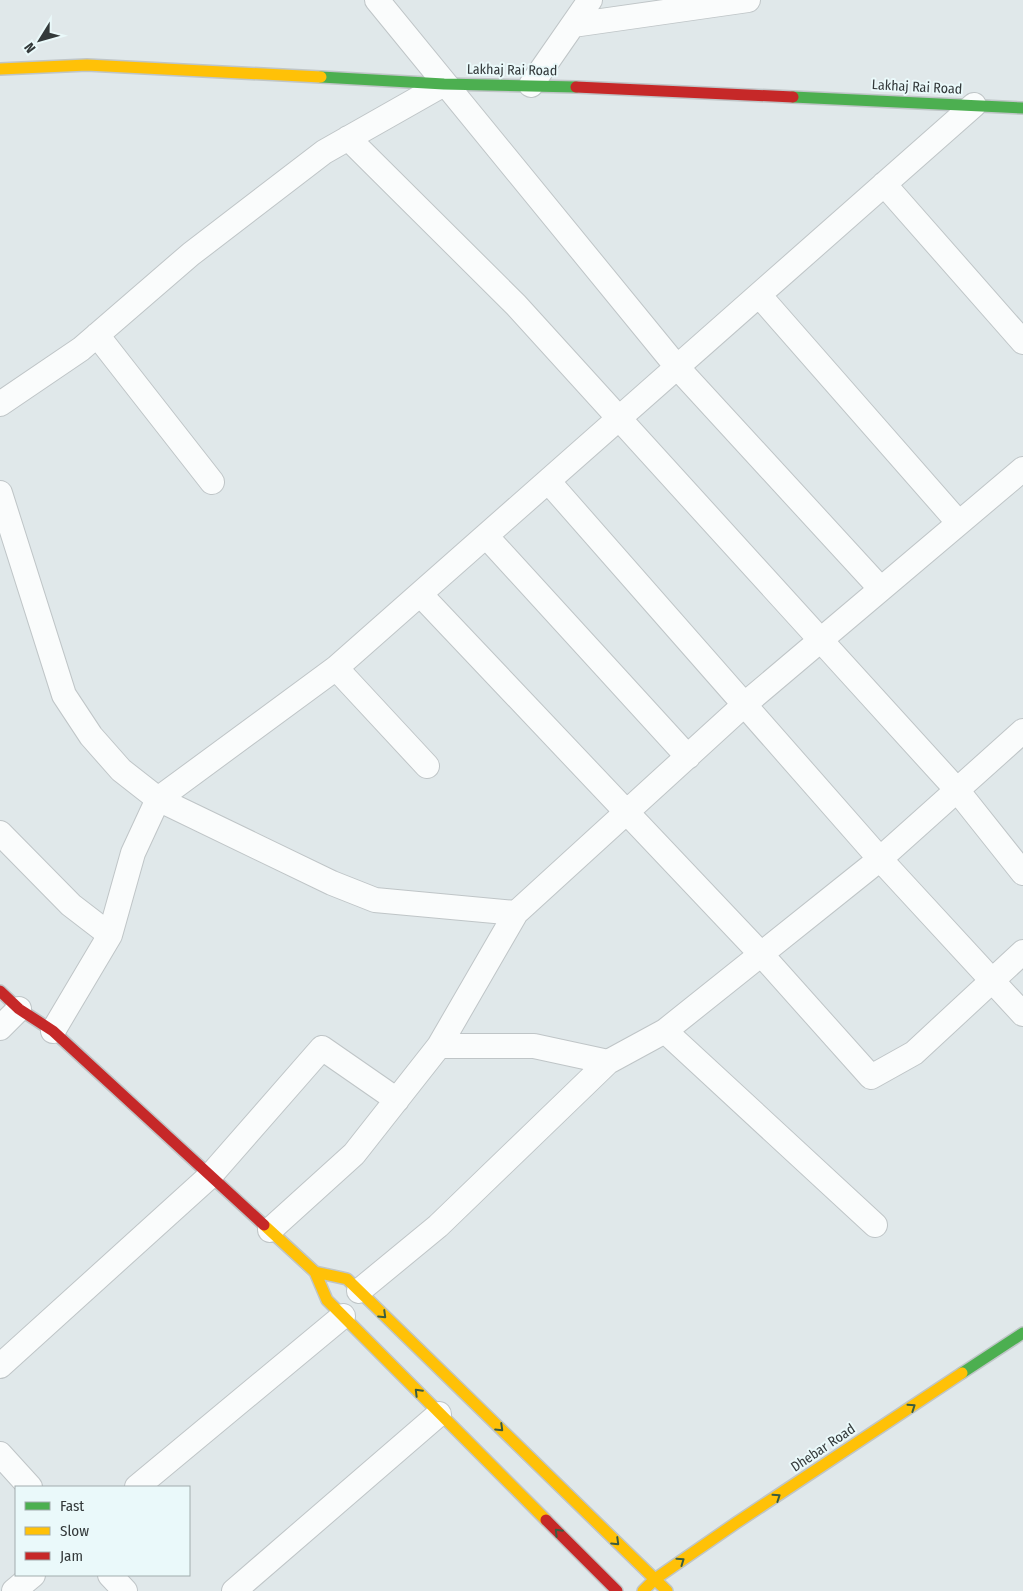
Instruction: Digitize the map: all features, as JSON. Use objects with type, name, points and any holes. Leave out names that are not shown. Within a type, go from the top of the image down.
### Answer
[{"type":"street","points":[[377,0],[677,367],[880,588]]},
{"type":"street","points":[[531,84],[590,0]]},
{"type":"street","points":[[573,24],[748,0]]},
{"type":"street","name":"Lakhaj Rai Road","points":[[0,69],[87,65],[444,84],[531,84],[974,104],[1019,111]]},
{"type":"street","points":[[0,404],[81,349],[191,254],[324,152],[444,84]]},
{"type":"street","points":[[53,1031],[110,935],[133,854],[158,798],[336,668],[974,104]]},
{"type":"street","points":[[348,138],[516,305],[957,790],[1023,873]]},
{"type":"street","points":[[884,184],[1023,342]]},
{"type":"street","points":[[759,295],[958,522]]},
{"type":"street","points":[[97,335],[212,482]]},
{"type":"street","points":[[270,1230],[354,1154],[439,1046],[516,913],[744,704],[1023,469]]},
{"type":"street","points":[[548,481],[880,859],[1023,1014]]},
{"type":"street","points":[[0,493],[64,695],[91,736],[115,763],[158,798],[332,883],[374,900],[516,913]]},
{"type":"street","points":[[486,536],[688,757]]},
{"type":"street","points":[[420,594],[761,954],[872,1077],[914,1053],[1023,952]]},
{"type":"street","points":[[336,668],[427,766]]},
{"type":"street","points":[[359,1291],[438,1226],[608,1062],[665,1031],[880,859],[1023,731]]},
{"type":"street","points":[[0,833],[71,905],[110,935]]},
{"type":"street","points":[[0,991],[19,1009],[53,1031],[315,1272],[327,1300],[617,1591]]},
{"type":"street","points":[[0,1028],[19,1009]]},
{"type":"street","points":[[665,1031],[874,1225]]},
{"type":"street","points":[[439,1046],[534,1046],[608,1062]]},
{"type":"street","points":[[0,1366],[210,1176],[322,1048],[396,1100]]},
{"type":"street","points":[[315,1272],[347,1279],[667,1591]]},
{"type":"street","points":[[137,1486],[343,1316]]},
{"type":"street","name":"Dhebar Road","points":[[643,1591],[655,1580],[1023,1333]]},
{"type":"street","points":[[234,1591],[439,1414]]},
{"type":"street","points":[[0,1454],[29,1486]]},
{"type":"street","points":[[14,1591],[32,1576]]},
{"type":"street","points":[[111,1576],[125,1591]]},
{"type":"traffic: fast","points":[[321,77],[444,84],[576,87]]},
{"type":"traffic: fast","points":[[793,97],[1023,108]]},
{"type":"traffic: fast","points":[[962,1373],[1023,1333]]},
{"type":"traffic: slow","points":[[0,69],[87,65],[321,77]]},
{"type":"traffic: slow","points":[[264,1225],[315,1272],[327,1300],[546,1520]]},
{"type":"traffic: slow","points":[[315,1272],[347,1279],[667,1591]]},
{"type":"traffic: slow","points":[[643,1591],[655,1579],[736,1523],[962,1373]]},
{"type":"traffic: jam","points":[[576,87],[793,97]]},
{"type":"traffic: jam","points":[[0,991],[19,1009],[53,1031],[264,1225]]},
{"type":"traffic: jam","points":[[546,1520],[617,1591]]}]
